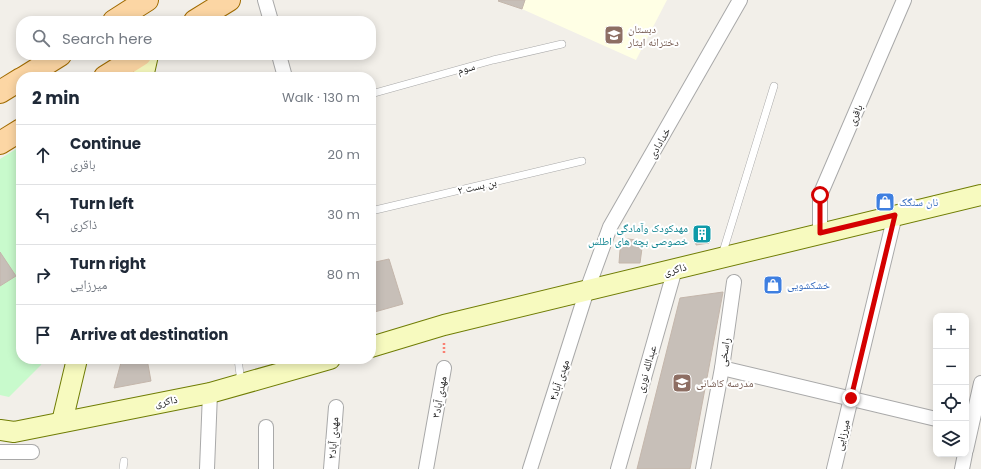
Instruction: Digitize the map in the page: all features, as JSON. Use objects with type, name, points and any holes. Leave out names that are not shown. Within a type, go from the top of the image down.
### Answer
[{"type":"main road","points":[[203,16],[229,0]]},
{"type":"main road","points":[[33,72],[52,60]]},
{"type":"main road","points":[[113,72],[132,60]]},
{"type":"main road","points":[[144,72],[147,60]]},
{"type":"main road","points":[[0,92],[16,82]]},
{"type":"main road","points":[[0,143],[16,133]]},
{"type":"main road","name":"ذاکری","points":[[376,345],[444,325],[981,194]]},
{"type":"main road","points":[[62,422],[75,364]]},
{"type":"main road","name":"ذاکری","points":[[0,430],[14,432],[210,393],[312,364]]},
{"type":"street","points":[[266,0],[270,16]]},
{"type":"street","name":"خدادادی","points":[[587,290],[610,228],[740,0]]},
{"type":"street","name":"باقری","points":[[820,233],[820,195],[904,0]]},
{"type":"street","points":[[280,60],[284,72]]},
{"type":"street","name":"میرزایی","points":[[834,469],[895,215]]},
{"type":"street","name":"عبدالله نوری","points":[[618,469],[675,269]]},
{"type":"street","name":"راسخی","points":[[704,469],[722,368],[734,282]]},
{"type":"street","name":"مهدی آباد۴","points":[[530,469],[587,290]]},
{"type":"street","name":"مهدی آباد۳","points":[[426,469],[444,368]]},
{"type":"street","points":[[722,368],[933,418]]},
{"type":"street","points":[[969,440],[973,427],[981,383]]},
{"type":"street","points":[[207,469],[210,393]]},
{"type":"street","name":"مهدی آباد۲","points":[[331,469],[336,407]]},
{"type":"street","points":[[266,428],[266,469]]},
{"type":"street","points":[[0,452],[32,452]]},
{"type":"street","points":[[962,469],[964,457]]},
{"type":"lane","name":"سوم","points":[[376,93],[493,60],[562,44]]},
{"type":"lane","points":[[722,257],[774,86]]},
{"type":"lane","name":"بن بست ۲","points":[[376,211],[582,161]]},
{"type":"lane","points":[[239,364],[242,384]]},
{"type":"lane","points":[[123,469],[124,461]]},
{"type":"path","name":"مهدی آباد۳","points":[[444,325],[444,368]]},
{"type":"shaded area","name":"دبستان دخترانه ایثار","points":[[525,0],[667,0],[636,60],[522,9]]},
{"type":"green space","points":[[16,149],[16,364],[41,364],[9,397],[0,395],[0,159]]},
{"type":"building","points":[[525,0],[522,9],[498,1]]},
{"type":"building","name":"مهدکودک وآمادگی خصوصی بچه های اطلس","points":[[695,226],[709,226],[709,243],[696,245]]},
{"type":"building","points":[[621,238],[643,241],[640,263],[619,263]]},
{"type":"building","points":[[0,252],[16,276],[0,286]]},
{"type":"building","points":[[389,259],[403,304],[376,312],[376,262]]},
{"type":"building","name":"مدرسه کاشانی","points":[[723,292],[690,469],[637,469],[680,298]]},
{"type":"building","points":[[121,364],[148,364],[151,381],[114,388]]},
{"type":"place","name":"دبستان دخترانه ایثار","points":[[614,35]]},
{"type":"place","name":"نان سنگک","points":[[885,202]]},
{"type":"place","name":"مهدکودک وآمادگی خصوصی بچه های اطلس","points":[[702,234]]},
{"type":"place","name":"خشکشویی","points":[[773,285]]},
{"type":"place","name":"مدرسه کاشانی","points":[[682,383]]},
{"type":"route","points":[[820,195],[820,233],[895,215],[851,398]]}]
